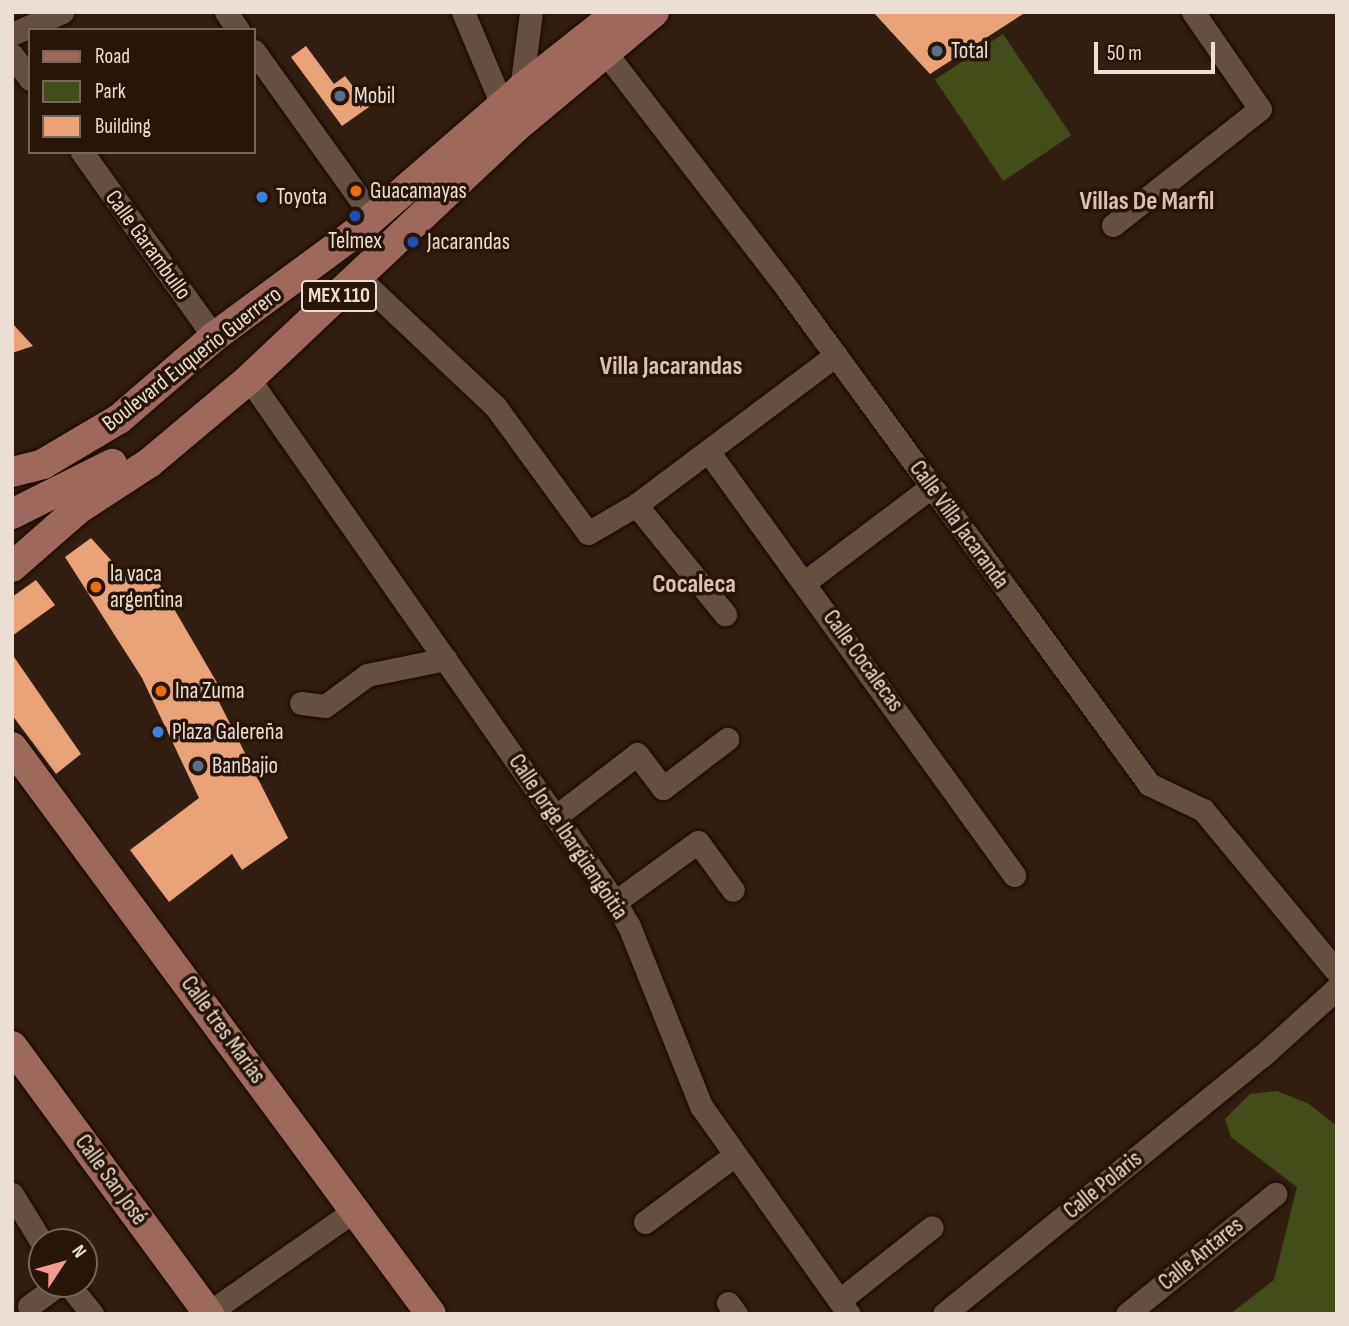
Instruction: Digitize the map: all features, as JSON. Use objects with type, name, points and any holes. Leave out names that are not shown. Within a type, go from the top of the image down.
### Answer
[{"type":"main road","name":"Boulevard Euquerio Guerrero","points":[[12,472],[43,464],[119,419],[214,337],[309,283],[373,217],[512,97],[618,12]]},
{"type":"main road","name":"MEX 110","points":[[12,567],[77,510],[149,463],[249,379],[359,278],[444,194],[654,12]]},
{"type":"main road","points":[[12,486],[76,458],[160,401],[309,283],[415,207],[444,194]]},
{"type":"main road","points":[[12,514],[78,484],[130,452],[174,419],[309,283]]},
{"type":"main road","points":[[12,486],[51,468],[75,447]]},
{"type":"main road","points":[[12,542],[77,510]]},
{"type":"main road","name":"Calle tres Marías","points":[[12,747],[431,1314]]},
{"type":"main road","name":"Calle San José","points":[[12,1046],[208,1313]]},
{"type":"street","points":[[12,34],[62,12]]},
{"type":"street","points":[[226,12],[237,28]]},
{"type":"street","points":[[463,12],[512,97]]},
{"type":"street","points":[[512,97],[531,12]]},
{"type":"street","points":[[1113,225],[1260,109],[1193,12]]},
{"type":"street","name":"Calle Villa Jacaranda","points":[[606,52],[836,355],[1149,784],[1203,810],[1337,972]]},
{"type":"street","points":[[256,54],[373,217]]},
{"type":"street","points":[[12,55],[28,76]]},
{"type":"street","name":"Calle Garambullo","points":[[83,154],[214,337]]},
{"type":"street","points":[[359,278],[495,406],[532,453],[579,526],[588,533],[636,505],[836,355]]},
{"type":"street","name":"Calle Jorge Ibargüengoitia","points":[[249,379],[615,902],[629,926],[686,1078],[736,1155],[845,1307]]},
{"type":"street","name":"Calle Cocalecas","points":[[708,451],[1014,875]]},
{"type":"street","points":[[805,582],[931,487]]},
{"type":"street","points":[[636,505],[725,614]]},
{"type":"street","points":[[301,703],[325,706],[367,676],[445,659]]},
{"type":"street","points":[[555,817],[637,754],[663,788],[727,739]]},
{"type":"street","points":[[615,902],[698,842],[733,890]]},
{"type":"street","name":"Calle Polaris","points":[[944,1314],[1262,1056],[1337,988]]},
{"type":"street","points":[[645,1222],[736,1155]]},
{"type":"street","points":[[12,1194],[33,1228]]},
{"type":"street","name":"Calle Antares","points":[[1127,1314],[1275,1194]]},
{"type":"street","points":[[208,1313],[355,1210]]},
{"type":"street","points":[[845,1307],[932,1227]]},
{"type":"street","points":[[29,1306],[40,1298]]},
{"type":"street","points":[[79,1298],[92,1314]]},
{"type":"green space","points":[[1003,34],[1071,135],[1003,181],[935,80]]},
{"type":"green space","points":[[1277,1091],[1309,1104],[1337,1126],[1337,1314],[1230,1314],[1274,1280],[1297,1187],[1231,1137],[1225,1119],[1250,1094]]},
{"type":"building","name":"Total","points":[[873,12],[1026,12],[930,74]]},
{"type":"building","name":"Mobil","points":[[306,46],[334,84],[345,76],[369,107],[342,126],[291,57]]},
{"type":"building","points":[[12,323],[33,346],[12,353]]},
{"type":"building","points":[[91,538],[129,580],[149,566],[223,693],[217,698],[288,838],[242,870],[232,854],[169,902],[130,850],[199,798],[142,678],[65,557]]},
{"type":"building","points":[[36,580],[55,605],[12,636],[12,597]]},
{"type":"building","points":[[12,654],[81,754],[56,774],[12,715]]},
{"type":"place","name":"Total","points":[[937,51]]},
{"type":"place","name":"Mobil","points":[[340,96]]},
{"type":"place","name":"Guacamayas","points":[[356,191]]},
{"type":"place","name":"Toyota","points":[[262,197]]},
{"type":"place","name":"Telmex","points":[[355,216]]},
{"type":"place","name":"Jacarandas","points":[[413,242]]},
{"type":"place","name":"la vaca argentina","points":[[96,587]]},
{"type":"place","name":"Ina Zuma","points":[[161,691]]},
{"type":"place","name":"Plaza Galereña","points":[[158,732]]},
{"type":"place","name":"BanBajio","points":[[198,766]]},
{"type":"district","name":"Villas De Marfil","points":[[1147,202]]},
{"type":"district","name":"Villa Jacarandas","points":[[671,367]]},
{"type":"district","name":"Cocaleca","points":[[694,585]]}]
